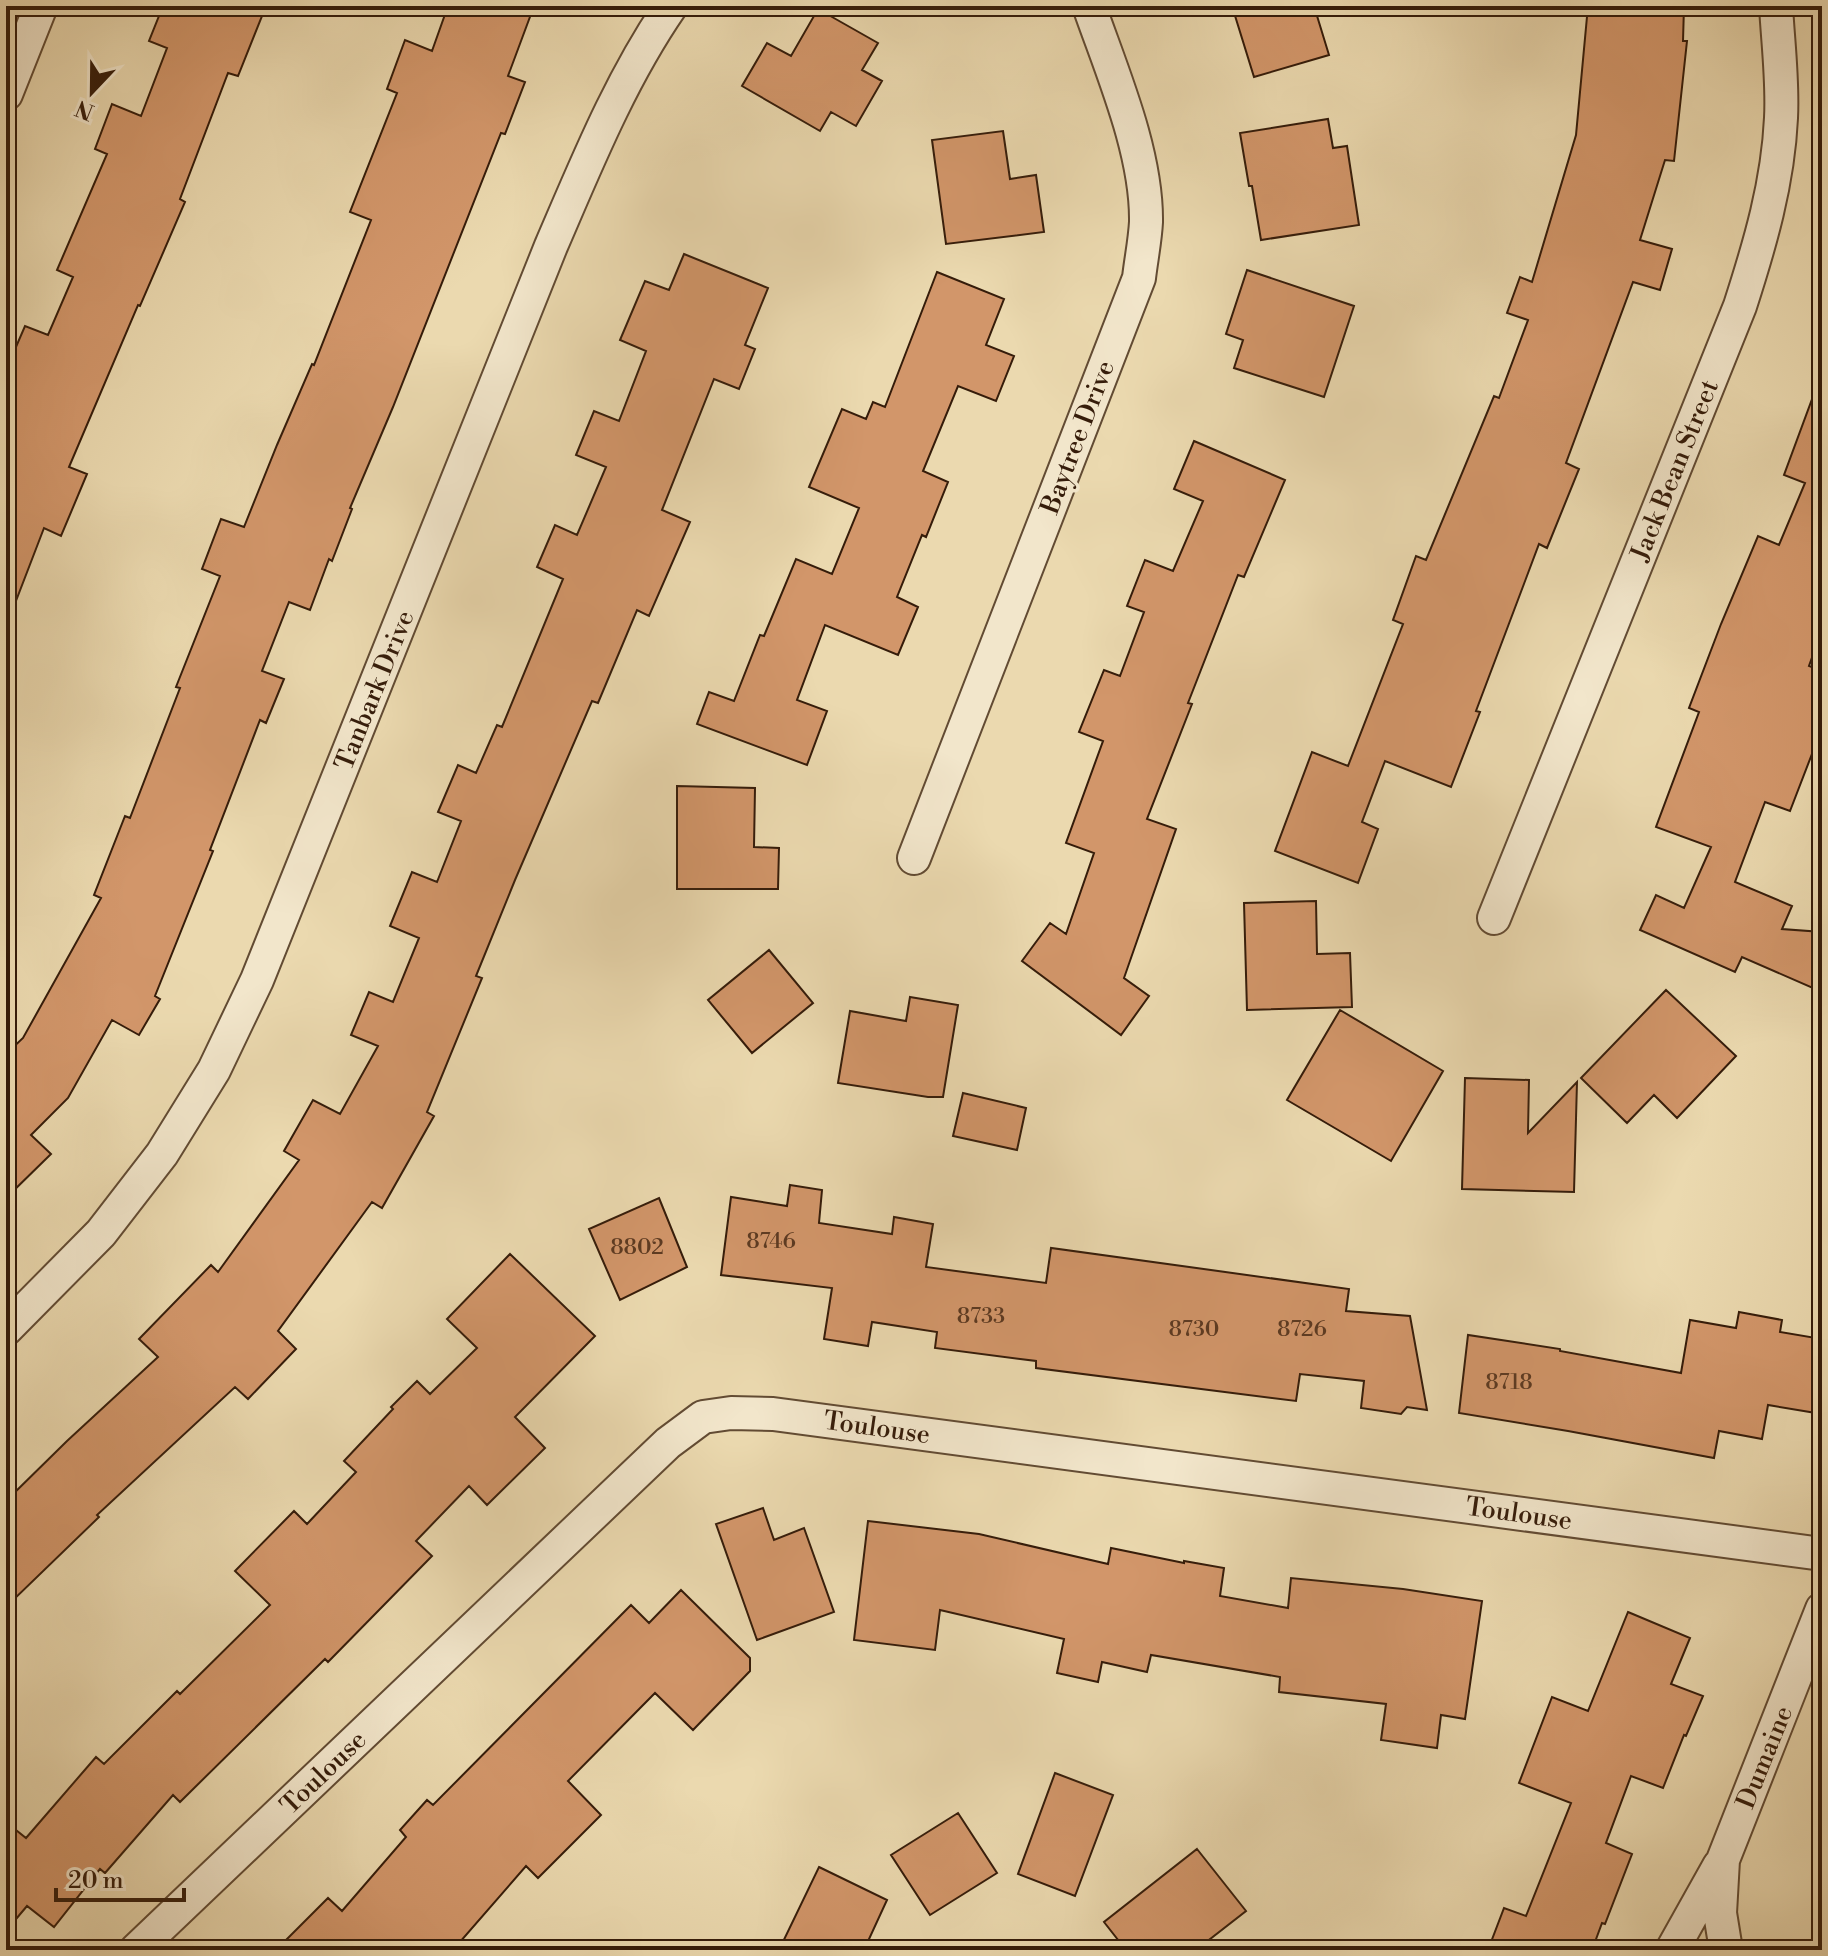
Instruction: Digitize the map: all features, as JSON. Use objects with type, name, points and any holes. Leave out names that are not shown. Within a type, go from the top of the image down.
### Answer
[{"type":"street","points":[[6,94],[41,6]]},
{"type":"street","name":"Tanbark Drive","points":[[6,1329],[101,1233],[162,1154],[214,1070],[263,966],[592,151],[647,41],[671,6]]},
{"type":"street","name":"Baytree Drive","points":[[914,858],[1139,278],[1146,222],[1141,165],[1089,6]]},
{"type":"street","name":"Jack Bean Street","points":[[1494,918],[1740,306],[1761,242],[1774,180],[1781,117],[1776,6]]},
{"type":"street","name":"Toulouse","points":[[136,1950],[668,1443],[703,1417],[731,1413],[773,1414],[1822,1554]]},
{"type":"street","name":"Dumaine","points":[[1672,1950],[1723,1860],[1822,1609]]},
{"type":"street","name":"Dumaine","points":[[1723,1860],[1720,1913],[1726,1950]]},
{"type":"building","points":[[163,6],[266,6],[238,76],[228,73],[180,199],[185,202],[69,467],[87,474],[61,536],[44,528],[9,619],[6,618],[6,370],[25,326],[48,335],[73,277],[57,270],[107,154],[95,149],[112,104],[141,116],[167,48],[149,41]]},
{"type":"building","points":[[448,6],[534,6],[508,76],[525,82],[505,134],[501,133],[310,610],[289,602],[262,671],[284,679],[266,723],[260,720],[210,850],[213,851],[155,996],[160,999],[139,1035],[112,1020],[68,1098],[31,1135],[51,1154],[6,1198],[6,1054],[23,1038],[101,898],[94,895],[125,816],[130,818],[180,688],[176,687],[220,576],[202,569],[221,519],[244,527],[314,365],[371,220],[350,212],[397,93],[387,89],[405,40],[432,51]]},
{"type":"building","points":[[1232,6],[1314,6],[1329,55],[1254,77]]},
{"type":"building","points":[[1588,6],[1684,6],[1683,41],[1687,41],[1674,161],[1665,160],[1640,240],[1672,249],[1660,290],[1633,282],[1566,463],[1579,469],[1547,548],[1539,544],[1451,787],[1385,761],[1362,822],[1378,829],[1358,883],[1275,851],[1312,752],[1348,766],[1403,624],[1393,620],[1416,556],[1426,560],[1494,396],[1499,398],[1528,320],[1507,313],[1520,277],[1532,282],[1576,135]]},
{"type":"building","points":[[818,9],[878,43],[862,70],[882,81],[856,126],[831,112],[820,131],[742,86],[767,43],[791,56]]},
{"type":"building","points":[[1328,119],[1333,148],[1347,146],[1359,225],[1261,240],[1240,133]]},
{"type":"building","points":[[1003,131],[1010,179],[1036,175],[1044,232],[946,244],[932,140]]},
{"type":"building","points":[[684,254],[768,288],[745,345],[755,349],[739,389],[714,379],[662,510],[690,522],[649,616],[637,610],[598,703],[592,701],[476,976],[482,978],[427,1112],[434,1116],[382,1208],[372,1202],[278,1331],[296,1349],[248,1399],[235,1387],[97,1515],[99,1517],[6,1607],[6,1501],[158,1357],[139,1339],[211,1265],[218,1272],[299,1160],[284,1151],[313,1100],[340,1114],[378,1046],[351,1035],[369,992],[393,1002],[419,938],[390,926],[412,872],[437,882],[461,821],[438,812],[458,765],[476,773],[497,725],[502,727],[563,579],[537,567],[555,525],[577,535],[606,467],[576,455],[594,411],[619,421],[646,351],[620,340],[645,281],[669,290]]},
{"type":"building","points":[[1247,270],[1354,306],[1324,397],[1234,368],[1243,340],[1226,334]]},
{"type":"building","points":[[937,272],[1004,299],[986,345],[1014,356],[996,401],[958,386],[923,471],[948,482],[897,597],[918,607],[898,655],[825,625],[797,700],[827,711],[807,765],[697,724],[709,692],[734,701],[760,635],[764,636],[796,559],[832,574],[859,508],[809,487],[842,409],[866,419],[873,402],[885,407]]},
{"type":"building","points":[[1818,383],[1822,383],[1822,630],[1809,666],[1822,671],[1822,728],[1790,811],[1765,802],[1735,882],[1792,906],[1782,929],[1822,932],[1822,992],[1742,957],[1735,972],[1640,930],[1656,895],[1684,908],[1711,847],[1656,827],[1699,712],[1689,708],[1758,536],[1779,545],[1805,483],[1784,475]]},
{"type":"building","points":[[1194,441],[1285,480],[1244,577],[1238,575],[1147,819],[1176,829],[1124,978],[1149,996],[1121,1035],[1022,961],[1050,923],[1066,934],[1094,853],[1066,843],[1103,741],[1079,732],[1104,670],[1120,676],[1144,612],[1127,606],[1145,560],[1173,571],[1203,501],[1174,489]]},
{"type":"building","points":[[677,786],[755,788],[754,847],[779,848],[778,889],[677,889]]},
{"type":"building","points":[[1316,901],[1317,954],[1350,953],[1352,1007],[1247,1010],[1244,903]]},
{"type":"building","points":[[769,950],[813,1003],[752,1053],[708,1000]]},
{"type":"building","points":[[1666,990],[1736,1056],[1677,1118],[1654,1095],[1627,1123],[1581,1078]]},
{"type":"building","points":[[910,997],[958,1005],[943,1097],[838,1083],[850,1011],[906,1021]]},
{"type":"building","points":[[1340,1010],[1443,1071],[1391,1161],[1287,1100]]},
{"type":"building","points":[[1465,1078],[1529,1080],[1528,1133],[1577,1082],[1574,1192],[1462,1189]]},
{"type":"building","points":[[963,1093],[1026,1108],[1017,1150],[953,1136]]},
{"type":"building","points":[[790,1185],[822,1190],[819,1223],[892,1234],[894,1217],[933,1224],[926,1267],[1046,1283],[1051,1248],[1349,1289],[1346,1311],[1410,1316],[1427,1410],[1407,1407],[1401,1414],[1361,1408],[1364,1381],[1300,1374],[1296,1401],[1036,1368],[1036,1361],[935,1348],[937,1332],[872,1322],[868,1346],[824,1339],[832,1288],[721,1275],[731,1197],[787,1206]]},
{"type":"building","points":[[659,1198],[687,1267],[620,1300],[589,1229]]},
{"type":"building","points":[[510,1254],[595,1336],[515,1417],[545,1448],[487,1505],[469,1486],[416,1541],[432,1556],[328,1662],[325,1659],[180,1802],[173,1795],[105,1873],[100,1869],[54,1927],[27,1906],[6,1931],[6,1822],[26,1838],[96,1757],[104,1764],[270,1605],[235,1571],[294,1511],[307,1524],[356,1472],[344,1461],[417,1381],[430,1394],[477,1348],[447,1319]]},
{"type":"building","points":[[1739,1312],[1782,1320],[1780,1332],[1822,1339],[1822,1414],[1768,1405],[1762,1439],[1719,1431],[1714,1458],[1459,1413],[1468,1335],[1681,1373],[1690,1320],[1736,1328]]},
{"type":"building","points":[[763,1508],[774,1540],[804,1528],[834,1612],[757,1640],[716,1524]]},
{"type":"building","points":[[868,1521],[979,1534],[1108,1564],[1111,1548],[1224,1568],[1220,1596],[1288,1608],[1291,1578],[1403,1589],[1482,1601],[1465,1719],[1441,1715],[1437,1748],[1381,1740],[1386,1704],[1279,1692],[1280,1677],[1151,1655],[1147,1672],[1102,1662],[1098,1682],[1057,1673],[1064,1639],[940,1610],[935,1650],[854,1640]]},
{"type":"building","points":[[681,1590],[750,1658],[750,1671],[693,1730],[655,1693],[568,1781],[601,1815],[538,1878],[526,1866],[453,1950],[276,1950],[328,1898],[342,1911],[406,1837],[400,1830],[427,1800],[433,1805],[631,1605],[649,1623]]},
{"type":"building","points":[[1628,1612],[1690,1638],[1671,1684],[1703,1696],[1663,1788],[1631,1776],[1606,1843],[1632,1854],[1595,1942],[1606,1947],[1606,1950],[1488,1950],[1504,1908],[1526,1916],[1571,1803],[1519,1783],[1552,1697],[1588,1711]]},
{"type":"building","points":[[1055,1773],[1113,1795],[1075,1896],[1018,1874]]},
{"type":"building","points":[[958,1813],[997,1873],[930,1915],[891,1855]]},
{"type":"building","points":[[1197,1849],[1246,1911],[1196,1950],[1126,1950],[1104,1922]]},
{"type":"building","points":[[819,1867],[887,1900],[864,1950],[779,1950]]}]
